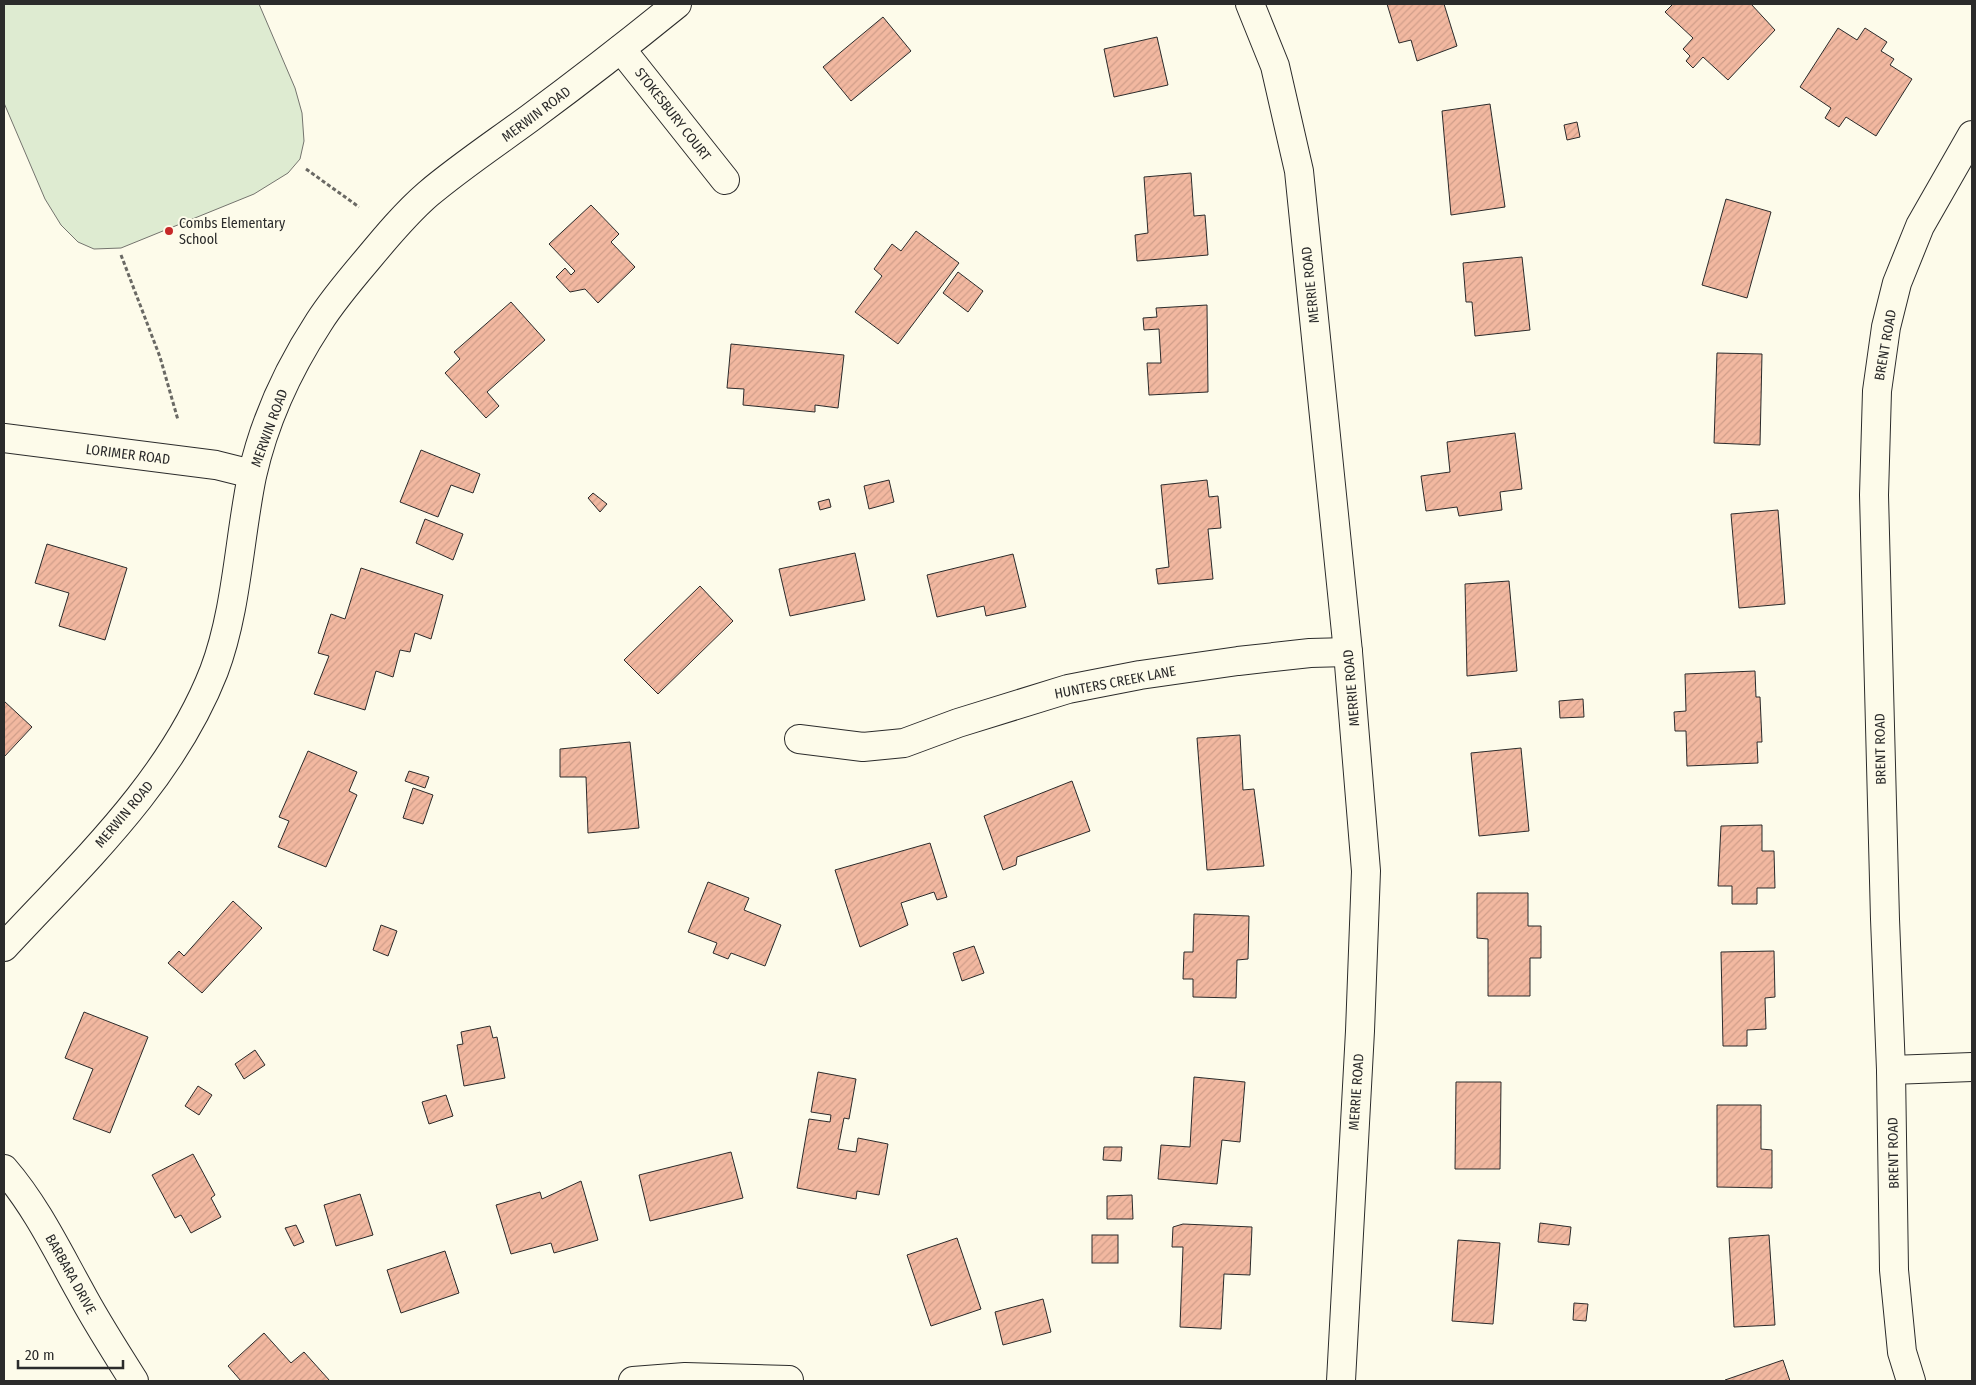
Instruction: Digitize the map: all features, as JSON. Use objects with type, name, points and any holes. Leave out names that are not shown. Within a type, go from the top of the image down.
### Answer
[{"type":"street","name":"MERWIN ROAD","points":[[4,946],[121,822],[161,769],[194,718],[215,668],[229,614],[252,474],[281,390],[319,321],[352,277],[391,231],[428,194],[621,49],[677,4]]},
{"type":"street","name":"MERRIE ROAD","points":[[1250,4],[1275,66],[1299,171],[1348,652],[1366,871],[1361,1021],[1341,1381]]},
{"type":"street","name":"STOKESBURY COURT","points":[[621,49],[725,180]]},
{"type":"street","name":"BRENT ROAD","points":[[1911,1381],[1902,1352],[1894,1270],[1891,1070],[1884,919],[1874,495],[1878,390],[1886,327],[1898,283],[1920,226],[1972,135]]},
{"type":"street","name":"LORIMER ROAD","points":[[4,438],[216,466],[252,474]]},
{"type":"street","name":"HUNTERS CREEK LANE","points":[[799,739],[863,747],[904,743],[958,723],[1068,689],[1140,674],[1310,653],[1348,652]]},
{"type":"street","points":[[1891,1070],[1972,1068]]},
{"type":"street","name":"BARBARA DRIVE","points":[[4,1169],[32,1205],[58,1247],[81,1293],[134,1381]]},
{"type":"street","points":[[633,1381],[685,1377],[789,1380]]},
{"type":"path","points":[[306,169],[358,207]]},
{"type":"path","points":[[121,256],[160,357],[178,420]]},
{"type":"green space","points":[[4,4],[259,4],[295,88],[302,113],[304,141],[300,159],[288,173],[254,194],[121,248],[94,249],[78,242],[61,225],[45,199],[4,103]]},
{"type":"building","points":[[1387,4],[1444,4],[1457,46],[1417,61],[1411,40],[1399,43]]},
{"type":"building","points":[[1673,4],[1751,4],[1775,30],[1728,80],[1703,57],[1693,68],[1686,61],[1690,56],[1683,49],[1693,38],[1665,12]]},
{"type":"building","points":[[883,17],[911,51],[851,101],[823,67]]},
{"type":"building","points":[[1838,28],[1857,40],[1865,28],[1887,42],[1881,51],[1894,59],[1890,65],[1912,79],[1876,136],[1846,117],[1839,127],[1825,118],[1831,108],[1800,87]]},
{"type":"building","points":[[1157,37],[1168,85],[1114,97],[1104,49]]},
{"type":"building","points":[[1490,104],[1505,207],[1451,215],[1442,111]]},
{"type":"building","points":[[1577,122],[1580,137],[1567,140],[1564,125]]},
{"type":"building","points":[[1191,173],[1194,216],[1205,215],[1208,255],[1137,261],[1135,235],[1148,233],[1144,177]]},
{"type":"building","points":[[1726,199],[1771,212],[1747,298],[1702,285]]},
{"type":"building","points":[[591,205],[619,234],[611,242],[635,267],[598,303],[585,289],[570,292],[556,277],[565,268],[571,275],[575,271],[549,244]]},
{"type":"building","points":[[916,231],[959,263],[898,344],[855,312],[882,276],[874,269],[892,244],[901,251]]},
{"type":"building","points":[[1522,257],[1530,330],[1475,336],[1472,302],[1466,302],[1463,263]]},
{"type":"building","points":[[958,272],[983,291],[968,312],[943,293]]},
{"type":"building","points":[[511,302],[545,340],[487,392],[499,406],[486,418],[445,373],[460,359],[454,352]]},
{"type":"building","points":[[1207,305],[1208,392],[1149,395],[1147,363],[1161,363],[1159,329],[1144,330],[1143,318],[1157,317],[1156,308]]},
{"type":"building","points":[[731,344],[844,355],[838,408],[815,405],[815,412],[743,405],[744,389],[727,388]]},
{"type":"building","points":[[1717,353],[1762,354],[1760,445],[1714,443]]},
{"type":"building","points":[[1515,433],[1522,489],[1500,492],[1502,510],[1459,516],[1457,507],[1426,511],[1421,476],[1450,472],[1447,442]]},
{"type":"building","points":[[421,450],[480,474],[473,493],[451,485],[438,517],[400,502]]},
{"type":"building","points":[[889,480],[894,502],[869,509],[864,486]]},
{"type":"building","points":[[1207,480],[1209,497],[1218,496],[1221,528],[1208,529],[1213,579],[1158,584],[1156,569],[1169,567],[1161,485]]},
{"type":"building","points":[[593,493],[607,504],[600,512],[588,498]]},
{"type":"building","points":[[829,499],[831,507],[820,510],[818,502]]},
{"type":"building","points":[[1778,510],[1785,604],[1739,608],[1731,514]]},
{"type":"building","points":[[425,519],[463,534],[453,560],[416,543]]},
{"type":"building","points":[[47,544],[127,568],[105,640],[59,626],[69,593],[35,583]]},
{"type":"building","points":[[855,553],[865,600],[790,616],[779,569]]},
{"type":"building","points":[[1013,554],[1026,607],[986,616],[984,606],[937,617],[927,575]]},
{"type":"building","points":[[361,568],[443,595],[431,639],[415,633],[410,652],[400,650],[393,677],[376,671],[365,710],[314,694],[329,656],[318,653],[331,614],[345,619]]},
{"type":"building","points":[[1509,581],[1517,671],[1467,676],[1465,584]]},
{"type":"building","points":[[700,586],[733,621],[658,694],[624,660]]},
{"type":"building","points":[[1755,671],[1756,697],[1760,697],[1762,742],[1757,742],[1758,763],[1687,766],[1686,731],[1675,731],[1674,712],[1686,711],[1685,674]]},
{"type":"building","points":[[1583,699],[1584,717],[1560,718],[1559,701]]},
{"type":"building","points":[[4,701],[32,727],[4,757]]},
{"type":"building","points":[[1240,735],[1243,790],[1254,789],[1264,866],[1207,870],[1197,738]]},
{"type":"building","points":[[630,742],[639,828],[588,833],[586,777],[560,777],[560,749]]},
{"type":"building","points":[[1521,748],[1529,831],[1479,836],[1471,753]]},
{"type":"building","points":[[308,751],[357,772],[349,791],[357,795],[326,867],[278,847],[289,821],[279,817]]},
{"type":"building","points":[[409,771],[429,777],[425,788],[405,781]]},
{"type":"building","points":[[1072,781],[1090,831],[1017,857],[1016,865],[1003,870],[984,816]]},
{"type":"building","points":[[413,788],[433,795],[423,824],[403,818]]},
{"type":"building","points":[[1762,825],[1762,851],[1774,851],[1775,888],[1757,888],[1757,904],[1732,904],[1732,886],[1718,886],[1721,826]]},
{"type":"building","points":[[930,843],[947,897],[937,900],[934,892],[901,903],[908,925],[860,947],[835,870]]},
{"type":"building","points":[[708,882],[749,898],[744,910],[781,925],[765,966],[731,953],[728,959],[713,953],[717,943],[688,932]]},
{"type":"building","points":[[1477,893],[1528,893],[1528,926],[1541,926],[1541,958],[1530,958],[1530,996],[1488,996],[1488,939],[1477,938]]},
{"type":"building","points":[[233,901],[262,928],[202,993],[168,963],[179,951],[184,956]]},
{"type":"building","points":[[1194,914],[1249,916],[1248,959],[1237,960],[1236,998],[1193,997],[1193,979],[1183,979],[1184,952],[1193,952]]},
{"type":"building","points":[[381,925],[397,931],[388,956],[373,950]]},
{"type":"building","points":[[974,946],[984,973],[962,981],[953,953]]},
{"type":"building","points":[[1774,951],[1775,997],[1765,998],[1766,1029],[1747,1030],[1747,1046],[1723,1046],[1721,952]]},
{"type":"building","points":[[84,1012],[148,1037],[110,1133],[73,1119],[93,1069],[65,1058]]},
{"type":"building","points":[[490,1026],[493,1038],[497,1037],[505,1078],[464,1086],[457,1045],[463,1044],[461,1032]]},
{"type":"building","points":[[255,1050],[265,1065],[244,1079],[235,1064]]},
{"type":"building","points":[[818,1072],[856,1079],[849,1119],[844,1118],[838,1149],[856,1152],[858,1138],[888,1144],[879,1195],[857,1191],[856,1199],[797,1188],[809,1119],[830,1122],[831,1115],[811,1112]]},
{"type":"building","points":[[1194,1077],[1245,1082],[1240,1142],[1222,1140],[1217,1184],[1158,1179],[1161,1145],[1190,1147]]},
{"type":"building","points":[[1456,1082],[1501,1082],[1500,1169],[1455,1169]]},
{"type":"building","points":[[198,1086],[212,1095],[199,1115],[185,1106]]},
{"type":"building","points":[[446,1095],[453,1116],[429,1124],[422,1102]]},
{"type":"building","points":[[1717,1105],[1761,1105],[1761,1149],[1772,1150],[1772,1188],[1717,1187]]},
{"type":"building","points":[[1104,1147],[1122,1147],[1121,1161],[1103,1160]]},
{"type":"building","points":[[731,1152],[743,1198],[650,1221],[639,1175]]},
{"type":"building","points":[[193,1154],[215,1195],[211,1198],[221,1217],[191,1233],[181,1215],[175,1218],[152,1175]]},
{"type":"building","points":[[581,1181],[598,1240],[554,1253],[551,1243],[511,1254],[496,1205],[540,1192],[542,1199]]},
{"type":"building","points":[[360,1194],[373,1235],[336,1246],[324,1205]]},
{"type":"building","points":[[1132,1195],[1133,1219],[1107,1219],[1107,1196]]},
{"type":"building","points":[[1540,1223],[1571,1227],[1569,1245],[1538,1242]]},
{"type":"building","points":[[1183,1224],[1252,1227],[1250,1275],[1224,1274],[1221,1329],[1180,1327],[1183,1247],[1172,1247],[1173,1227]]},
{"type":"building","points":[[296,1225],[304,1242],[294,1246],[285,1228]]},
{"type":"building","points":[[1092,1235],[1118,1235],[1118,1263],[1092,1263]]},
{"type":"building","points":[[1769,1235],[1775,1325],[1734,1327],[1729,1238]]},
{"type":"building","points":[[957,1238],[981,1309],[931,1326],[907,1255]]},
{"type":"building","points":[[1458,1240],[1500,1243],[1493,1324],[1452,1321]]},
{"type":"building","points":[[445,1251],[459,1293],[401,1313],[387,1270]]},
{"type":"building","points":[[1043,1299],[1051,1332],[1003,1345],[995,1312]]},
{"type":"building","points":[[1574,1303],[1588,1304],[1586,1321],[1573,1320]]},
{"type":"building","points":[[264,1333],[291,1363],[304,1352],[330,1381],[241,1381],[228,1366]]},
{"type":"building","points":[[1783,1360],[1790,1381],[1725,1381],[1725,1380]]},
{"type":"place","name":"Combs Elementary School","points":[[169,231]]}]
